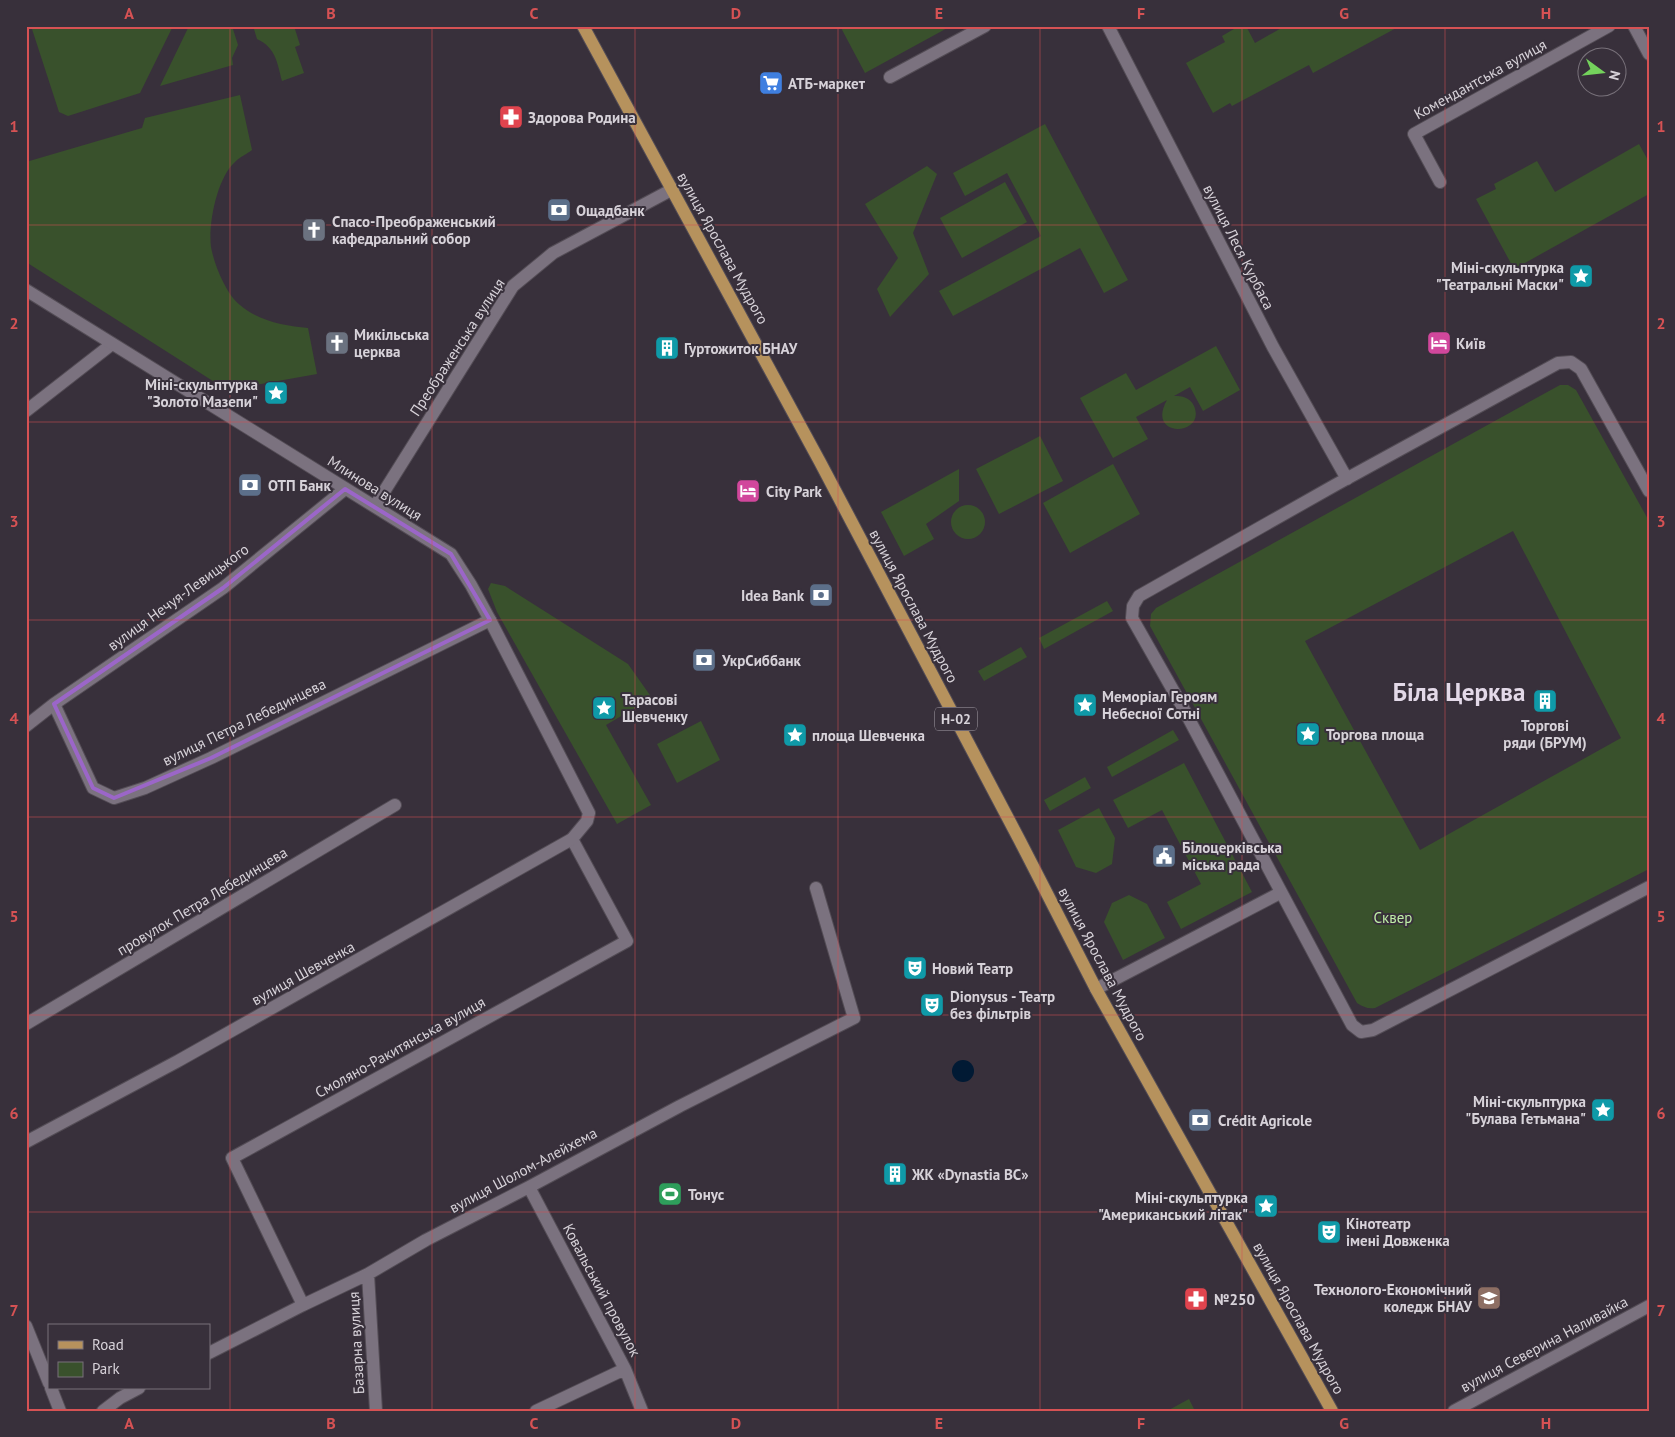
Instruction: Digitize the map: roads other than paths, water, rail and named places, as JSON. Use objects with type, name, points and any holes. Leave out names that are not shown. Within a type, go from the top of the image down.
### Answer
[{"type":"main road","name":"вулиця Ярослава Мудрого","points":[[583,26],[820,462],[1014,829],[1096,989],[1332,1411]]},
{"type":"street","points":[[890,77],[985,26]]},
{"type":"street","name":"вулиця Леся Курбаса","points":[[1108,26],[1273,347],[1347,479]]},
{"type":"street","name":"Комендантська вулиця","points":[[1440,182],[1414,134],[1609,26]]},
{"type":"street","points":[[1634,26],[1649,54]]},
{"type":"street","name":"Преображенська вулиця","points":[[375,506],[513,286],[553,253],[672,189]]},
{"type":"street","name":"Млинова вулиця","points":[[26,290],[451,554],[490,620],[588,810],[587,821]]},
{"type":"street","points":[[26,411],[112,344]]},
{"type":"street","points":[[1649,491],[1582,369],[1571,362],[1558,363],[1139,596],[1133,606],[1132,618],[1182,706],[1280,893],[1352,1024],[1361,1032],[1373,1030],[1649,887]]},
{"type":"street","name":"вулиця Нечуя-Левицького","points":[[26,726],[54,704],[223,588],[345,489]]},
{"type":"street","name":"вулиця Петра Лебединцева","points":[[54,704],[93,788],[114,798],[145,788],[211,758],[490,620]]},
{"type":"street","name":"провулок Петра Лебединцева","points":[[26,1024],[395,805]]},
{"type":"street","name":"вулиця Шевченка","points":[[26,1142],[272,1009],[572,839],[587,821]]},
{"type":"street","name":"Смоляно-Ракитянська вулиця","points":[[303,1305],[232,1158],[627,941],[572,839]]},
{"type":"street","name":"вулиця Шолом-Алейхема","points":[[210,1352],[368,1274],[426,1240],[530,1187],[688,1101],[854,1018],[816,888]]},
{"type":"street","points":[[1096,989],[1280,893]]},
{"type":"street","name":"Ковальський провулок","points":[[530,1187],[625,1369],[642,1411]]},
{"type":"street","name":"Базарна вулиця","points":[[368,1274],[376,1411]]},
{"type":"street","name":"вулиця Северина Наливайка","points":[[1454,1411],[1649,1306]]},
{"type":"street","points":[[26,1326],[48,1381]]},
{"type":"street","points":[[536,1411],[625,1369]]},
{"type":"street","points":[[52,1390],[60,1411]]},
{"type":"street","points":[[103,1411],[120,1398],[135,1390]]},
{"type":"water","points":[[963,1060],[971,1063],[974,1071],[971,1079],[963,1082],[955,1079],[952,1071],[955,1063]]},
{"type":"place","name":"АТБ-маркет","points":[[771,83]]},
{"type":"place","name":"Здорова Родина","points":[[511,117]]},
{"type":"place","name":"Ощадбанк","points":[[559,210]]},
{"type":"place","name":"Спасо-Преображенський кафедральний собор","points":[[314,230]]},
{"type":"place","name":"Міні-скульптурка \"Театральні Маски\"","points":[[1581,276]]},
{"type":"place","name":"Микільська церква","points":[[337,343]]},
{"type":"place","name":"Київ","points":[[1439,343]]},
{"type":"place","name":"Гуртожиток БНАУ","points":[[667,348]]},
{"type":"place","name":"Міні-скульптурка \"Золото Мазепи\"","points":[[276,393]]},
{"type":"place","name":"ОТП Банк","points":[[250,485]]},
{"type":"place","name":"City Park","points":[[748,491]]},
{"type":"place","name":"Idea Bank","points":[[821,595]]},
{"type":"place","name":"УкрСиббанк","points":[[704,660]]},
{"type":"place","name":"Торгові ряди (БРУМ)","points":[[1545,701]]},
{"type":"place","name":"Меморіал Героям Небесної Сотні","points":[[1085,705]]},
{"type":"place","name":"Тарасові Шевченку","points":[[604,708]]},
{"type":"place","name":"Торгова площа","points":[[1308,734]]},
{"type":"place","name":"площа Шевченка","points":[[795,735]]},
{"type":"place","name":"Білоцерківська міська рада","points":[[1164,856]]},
{"type":"place","name":"Новий Театр","points":[[915,968]]},
{"type":"place","name":"Dionysus - Театр без фільтрів","points":[[932,1005]]},
{"type":"place","name":"Міні-скульптурка \"Булава Гетьмана\"","points":[[1603,1110]]},
{"type":"place","name":"Crédit Agricole","points":[[1200,1120]]},
{"type":"place","name":"ЖК «Dynastia BC»","points":[[895,1174]]},
{"type":"place","name":"Тонус","points":[[670,1194]]},
{"type":"place","name":"Міні-скульптурка \"Американський літак\"","points":[[1266,1206]]},
{"type":"place","name":"Кінотеатр імені Довженка","points":[[1329,1232]]},
{"type":"place","name":"Технолого-Економічний коледж БНАУ","points":[[1489,1298]]},
{"type":"place","name":"№250","points":[[1196,1299]]},
{"type":"district","name":"Біла Церква","points":[[1459,692]]},
{"type":"park label","name":"Сквер","points":[[1393,917]]}]
